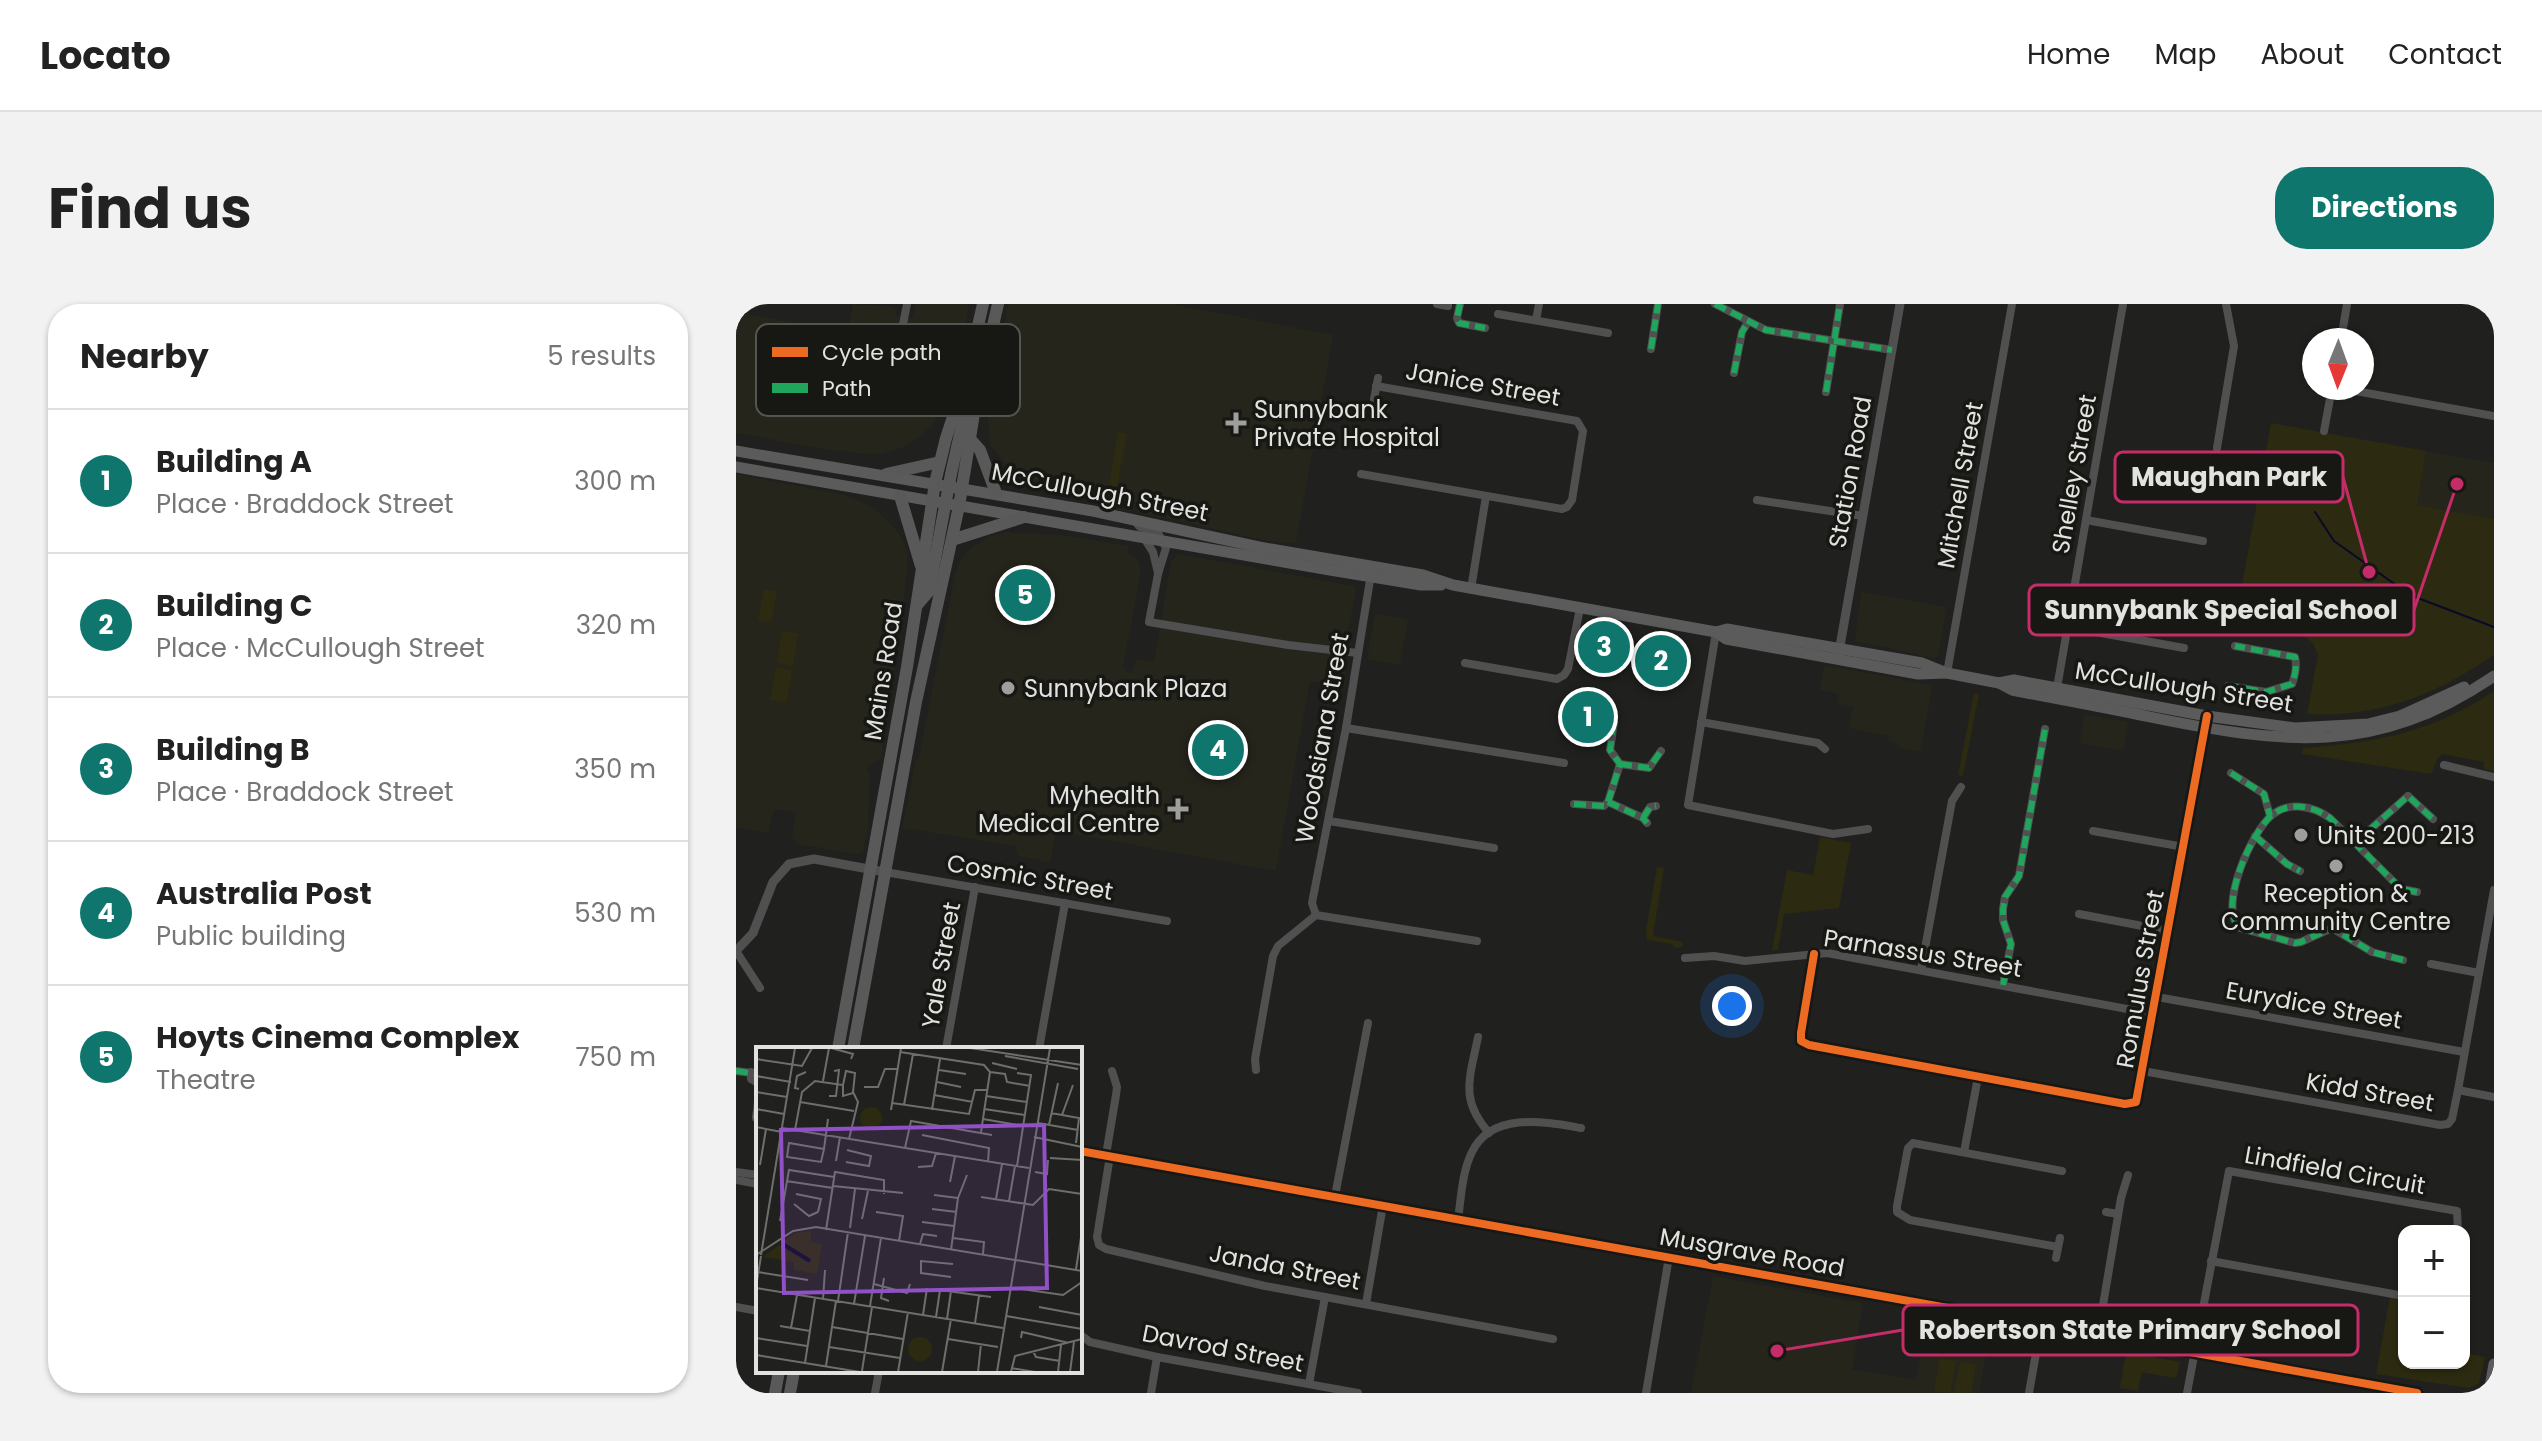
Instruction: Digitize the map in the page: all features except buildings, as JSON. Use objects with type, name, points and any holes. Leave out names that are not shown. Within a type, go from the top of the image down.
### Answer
[{"type":"main road","points":[[978,324],[983,304]]},
{"type":"main road","name":"Mains Road","points":[[994,324],[998,304]]},
{"type":"main road","points":[[942,484],[940,462],[954,416]]},
{"type":"main road","points":[[917,605],[929,591],[942,484],[964,416]]},
{"type":"main road","name":"Mains Road","points":[[853,1047],[916,702],[963,488],[974,416]]},
{"type":"main road","points":[[970,439],[980,450],[996,493]]},
{"type":"main road","name":"McCullough Street","points":[[736,451],[886,474],[1133,519],[1371,571],[1421,585],[1453,585],[1716,632],[1727,629],[1918,674],[1947,673],[1999,683],[2014,680],[2056,693],[2271,737],[2302,739],[2367,732],[2401,724],[2454,701],[2494,676]]},
{"type":"main road","points":[[886,474],[940,462]]},
{"type":"main road","name":"McCullough Street","points":[[736,467],[1144,537],[1371,571]]},
{"type":"main road","points":[[900,496],[922,569]]},
{"type":"main road","name":"Mains Road","points":[[838,1047],[922,569],[939,503]]},
{"type":"main road","points":[[952,540],[1024,517]]},
{"type":"main road","name":"McCullough Street","points":[[2206,722],[2295,728],[2368,724],[2400,716],[2432,702],[2462,688],[2494,666]]},
{"type":"main road","points":[[2491,1385],[2494,1364]]},
{"type":"main road","points":[[775,1393],[779,1373]]},
{"type":"main road","points":[[790,1393],[794,1373]]},
{"type":"street","points":[[903,324],[907,304]]},
{"type":"street","points":[[1437,304],[1448,305]]},
{"type":"street","points":[[1460,304],[1459,323],[1485,328]]},
{"type":"street","points":[[1536,320],[1539,304]]},
{"type":"street","points":[[1651,349],[1658,304]]},
{"type":"street","points":[[1715,304],[1766,330],[1892,350]]},
{"type":"street","points":[[1826,392],[1840,304]]},
{"type":"street","name":"Station Road","points":[[1839,654],[1900,304]]},
{"type":"street","name":"Mitchell Street","points":[[1947,673],[2012,304]]},
{"type":"street","name":"Shelley Street","points":[[2056,693],[2123,304]]},
{"type":"street","points":[[2217,448],[2234,346],[2226,304]]},
{"type":"street","points":[[2343,328],[2347,304]]},
{"type":"street","points":[[1498,314],[1608,333]]},
{"type":"street","points":[[1734,373],[1742,332],[1748,322]]},
{"type":"street","name":"Janice Street","points":[[1374,399],[1377,382],[1577,421],[1581,426],[1583,431],[1572,500],[1567,507],[1562,509],[1486,496]]},
{"type":"street","points":[[2374,394],[2494,416]]},
{"type":"street","points":[[2324,431],[2330,400]]},
{"type":"street","points":[[1361,473],[1486,496],[1471,589]]},
{"type":"street","points":[[1757,500],[1863,516]]},
{"type":"street","points":[[1133,519],[1140,527],[1158,533],[1165,552],[1149,622],[1358,653]]},
{"type":"street","points":[[2086,520],[2203,541]]},
{"type":"street","points":[[1144,537],[1153,552],[1158,574]]},
{"type":"street","name":"Woodsiana Street","points":[[1316,915],[1312,903],[1346,728],[1371,571]]},
{"type":"street","points":[[1465,663],[1557,679],[1568,669],[1580,608]]},
{"type":"street","points":[[2068,627],[2184,648]]},
{"type":"street","points":[[1716,632],[1688,805],[1833,834],[1868,829]]},
{"type":"street","points":[[2228,686],[2266,692],[2292,684],[2294,679],[2295,657],[2235,646]]},
{"type":"street","points":[[1701,722],[1818,743],[1825,749]]},
{"type":"street","name":"Romulus Street","points":[[1814,954],[1801,1041],[1809,1045],[2125,1104],[2136,1102],[2206,722]]},
{"type":"street","points":[[1614,723],[1610,750],[1620,764],[1649,768],[1661,751]]},
{"type":"street","points":[[1346,728],[1564,763]]},
{"type":"street","points":[[2003,985],[2011,944],[2003,920],[2003,909],[2005,897],[2019,876],[2045,729]]},
{"type":"street","points":[[1574,804],[1604,806],[1620,764]]},
{"type":"street","points":[[2444,765],[2494,777]]},
{"type":"street","points":[[2231,773],[2264,794],[2270,816]]},
{"type":"street","points":[[1921,970],[1952,801],[1961,787]]},
{"type":"street","points":[[2356,842],[2408,796],[2433,819]]},
{"type":"street","points":[[1608,802],[1645,820],[1650,807],[1656,806]]},
{"type":"street","points":[[2403,960],[2372,952],[2332,928],[2295,943],[2240,928],[2233,917],[2233,887],[2255,836],[2270,816],[2292,807],[2304,806],[2330,818],[2402,889],[2417,892]]},
{"type":"street","points":[[1329,821],[1494,848]]},
{"type":"street","points":[[2093,831],[2184,847]]},
{"type":"street","points":[[2255,836],[2287,864],[2300,871]]},
{"type":"street","points":[[760,988],[736,951],[753,933],[773,882],[789,864],[814,859],[885,872]]},
{"type":"street","name":"Cosmic Street","points":[[885,872],[1167,921]]},
{"type":"street","name":"Yale Street","points":[[946,1047],[975,887]]},
{"type":"street","name":"Kidd Street","points":[[2143,1071],[2448,1124],[2452,1119],[2458,1090],[2494,890]]},
{"type":"street","points":[[1039,1047],[1065,903]]},
{"type":"street","points":[[2079,914],[2169,931]]},
{"type":"street","points":[[1256,1070],[1255,1059],[1273,956],[1278,946],[1316,915],[1477,941]]},
{"type":"street","name":"Parnassus Street","points":[[1685,958],[1714,956],[1745,961],[1827,953],[2154,1014]]},
{"type":"street","points":[[2431,964],[2479,973]]},
{"type":"street","name":"Eurydice Street","points":[[2157,997],[2464,1052]]},
{"type":"street","points":[[1335,1196],[1368,1023]]},
{"type":"street","points":[[1478,1037],[1469,1104],[1489,1133]]},
{"type":"street","points":[[736,1071],[754,1073]]},
{"type":"street","points":[[1108,1156],[1117,1087],[1112,1071]]},
{"type":"street","points":[[1964,1152],[1978,1077]]},
{"type":"street","points":[[2458,1090],[2494,1097]]},
{"type":"street","points":[[1458,1220],[1466,1169],[1473,1150],[1489,1133],[1526,1121],[1581,1128]]},
{"type":"street","points":[[2056,1258],[2059,1243],[1904,1218],[1897,1212],[1897,1206],[1908,1148],[1913,1143],[2062,1171]]},
{"type":"street","name":"Musgrave Road","points":[[1082,1151],[2417,1393]]},
{"type":"street","name":"Janda Street","points":[[1108,1156],[1097,1237],[1099,1245],[1121,1253],[1325,1297],[1553,1339]]},
{"type":"street","name":"Lindfield Circuit","points":[[2187,1393],[2229,1171],[2457,1211],[2458,1225]]},
{"type":"street","points":[[736,1172],[756,1175]]},
{"type":"street","points":[[2098,1335],[2118,1214],[2128,1175]]},
{"type":"street","points":[[736,1180],[756,1184]]},
{"type":"street","points":[[1366,1304],[1383,1205]]},
{"type":"street","points":[[2106,1212],[2118,1214]]},
{"type":"street","points":[[1646,1393],[1669,1257]]},
{"type":"street","points":[[2211,1261],[2398,1295]]},
{"type":"street","points":[[1309,1384],[1325,1297]]},
{"type":"street","points":[[736,1307],[756,1311]]},
{"type":"street","points":[[2029,1393],[2041,1325]]},
{"type":"street","name":"Davrod Street","points":[[1082,1336],[1090,1342],[1157,1357],[1358,1393]]},
{"type":"street","points":[[1151,1393],[1157,1357]]},
{"type":"street","points":[[875,1393],[879,1373]]},
{"type":"shaded area","points":[[853,304],[892,306],[896,316],[912,318],[916,304],[969,304],[966,324],[850,324]]},
{"type":"shaded area","points":[[1008,304],[1171,304],[1333,335],[1296,544],[1267,541],[1139,512],[1140,503],[1016,477],[991,446],[987,416],[1020,416],[1020,324],[1004,324]]},
{"type":"shaded area","points":[[736,312],[800,324],[756,324],[756,416],[936,416],[934,423],[903,447],[882,454],[818,448],[736,433]]},
{"type":"shaded area","points":[[2271,423],[2426,451],[2417,505],[2494,519],[2494,655],[2450,682],[2405,701],[2358,712],[2307,714],[2318,655],[2313,643],[2307,638],[2235,625]]},
{"type":"shaded area","points":[[1118,432],[1127,434],[1116,493],[1108,491]]},
{"type":"shaded area","points":[[2426,451],[2494,463],[2494,519],[2416,505]]},
{"type":"shaded area","points":[[736,474],[844,495],[860,501],[875,509],[890,523],[901,536],[907,551],[907,574],[881,758],[867,767],[870,775],[868,829],[863,852],[857,854],[798,844],[792,837],[796,813],[774,809],[768,833],[736,827]]},
{"type":"shaded area","name":"Sunnybank Plaza","points":[[1006,532],[1061,535],[1129,546],[1128,554],[1136,558],[1141,573],[1123,667],[1129,673],[1134,669],[1136,659],[1154,662],[1171,562],[1178,554],[1354,586],[1356,591],[1347,636],[1345,687],[1310,681],[1276,871],[1056,831],[1050,862],[1018,856],[1015,846],[902,828],[955,574],[960,561],[971,548],[988,537]]},
{"type":"shaded area","points":[[764,589],[777,591],[771,623],[758,620]]},
{"type":"shaded area","points":[[1861,592],[1947,607],[1938,656],[1934,658],[1855,641]]},
{"type":"shaded area","points":[[1375,614],[1408,619],[1400,665],[1367,659]]},
{"type":"shaded area","points":[[782,631],[798,633],[793,666],[777,663]]},
{"type":"shaded area","points":[[1824,665],[1933,685],[1920,752],[1899,748],[1899,744],[1888,741],[1889,736],[1849,728],[1853,707],[1837,703],[1839,694],[1820,690]]},
{"type":"shaded area","points":[[776,667],[792,670],[787,703],[770,700]]},
{"type":"shaded area","points":[[2494,691],[2494,771],[2484,769],[2484,762],[2443,754],[2431,774],[2302,754],[2303,748],[2379,739],[2426,726]]},
{"type":"shaded area","points":[[1974,693],[1979,694],[1963,776],[1958,775]]},
{"type":"shaded area","points":[[2085,714],[2128,722],[2123,751],[2080,743]]},
{"type":"shaded area","points":[[1820,837],[1851,843],[1839,908],[1784,914],[1778,950],[1772,950],[1787,870],[1813,875]]},
{"type":"shaded area","points":[[1657,867],[1664,868],[1653,936],[1683,942],[1682,947],[1647,940]]},
{"type":"shaded area","points":[[1713,1276],[1863,1303],[1852,1369],[1916,1380],[1928,1315],[1991,1327],[1979,1393],[1691,1393]]},
{"type":"shaded area","points":[[2390,1297],[2398,1299],[2398,1369],[2470,1369],[2470,1354],[2485,1357],[2479,1384],[2468,1388],[2376,1374]]},
{"type":"shaded area","points":[[2126,1352],[2180,1362],[2177,1376],[2142,1372],[2138,1391],[2120,1388]]},
{"type":"shaded area","points":[[1940,1358],[1956,1361],[1950,1393],[1934,1391]]},
{"type":"shaded area","points":[[1960,1362],[1976,1365],[1971,1393],[1954,1393]]},
{"type":"waterway","points":[[2315,512],[2334,541],[2410,595],[2494,627]]},
{"type":"marked path","points":[[1460,304],[1459,323],[1485,328]]},
{"type":"marked path","points":[[1651,349],[1658,304]]},
{"type":"marked path","points":[[1715,304],[1766,330],[1892,350]]},
{"type":"marked path","points":[[1826,392],[1840,304]]},
{"type":"marked path","points":[[1734,373],[1742,332],[1748,322]]},
{"type":"marked path","points":[[2228,686],[2266,692],[2292,684],[2295,674],[2295,657],[2235,646]]},
{"type":"marked path","points":[[1574,804],[1604,806],[1608,802],[1620,764],[1610,750],[1614,723]]},
{"type":"marked path","points":[[2003,985],[2011,944],[2003,920],[2003,909],[2005,897],[2019,876],[2045,729]]},
{"type":"marked path","points":[[1620,764],[1649,768],[1661,751]]},
{"type":"marked path","points":[[2231,773],[2264,794],[2270,816]]},
{"type":"marked path","points":[[2356,842],[2408,796],[2433,819]]},
{"type":"marked path","points":[[1608,802],[1643,818],[1647,823]]},
{"type":"marked path","points":[[1643,818],[1650,807],[1656,806]]},
{"type":"marked path","points":[[2403,960],[2372,952],[2332,928],[2295,943],[2240,928],[2234,918],[2232,904],[2235,888],[2247,853],[2264,824],[2279,811],[2301,807],[2316,810],[2330,818],[2402,889],[2417,892]]},
{"type":"marked path","points":[[2255,836],[2287,864],[2300,871]]},
{"type":"marked path","points":[[736,1071],[756,1074]]},
{"type":"cycle path","points":[[1814,954],[1801,1033],[1801,1041],[1809,1045],[2125,1104],[2136,1102],[2207,716]]},
{"type":"cycle path","points":[[1082,1151],[2417,1393]]},
{"type":"place","name":"Sunnybank Private Hospital","points":[[1236,423]]},
{"type":"place","name":"Sunnybank Special School","points":[[2457,484]]},
{"type":"place","name":"Maughan Park","points":[[2369,572]]},
{"type":"place","name":"Hoyts Cinema Complex","points":[[1025,595]]},
{"type":"place","name":"Building B","points":[[1604,647]]},
{"type":"place","name":"Building C","points":[[1661,661]]},
{"type":"place","name":"Sunnybank Plaza","points":[[1008,688]]},
{"type":"place","name":"Building A","points":[[1588,717]]},
{"type":"place","name":"Australia Post","points":[[1218,750]]},
{"type":"place","name":"Myhealth Medical Centre","points":[[1178,809]]},
{"type":"place","name":"Units 200-213","points":[[2301,835]]},
{"type":"place","name":"Reception & Community Centre","points":[[2336,866]]},
{"type":"place","name":"Robertson State Primary School","points":[[1777,1351]]}]
